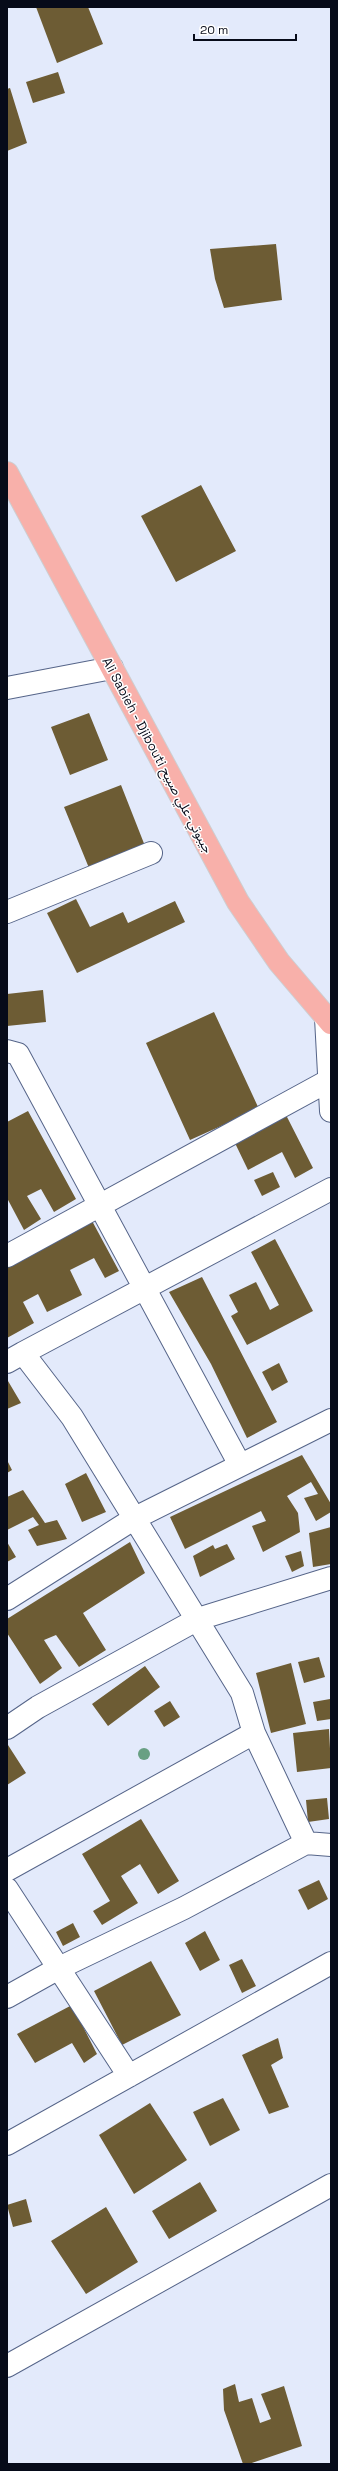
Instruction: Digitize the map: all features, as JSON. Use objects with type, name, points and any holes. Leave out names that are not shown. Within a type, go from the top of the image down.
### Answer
[{"type":"main road","name":"Ali Sabieh - Djibouti جيبوتي-علي صبيح","points":[[7,473],[238,902],[279,962],[329,1020]]},
{"type":"street","points":[[7,688],[112,668]]},
{"type":"street","points":[[7,912],[151,853]]},
{"type":"street","points":[[329,1020],[328,1081],[331,1111]]},
{"type":"street","points":[[7,1051],[18,1054],[240,1466]]},
{"type":"street","points":[[7,1256],[328,1081]]},
{"type":"street","points":[[306,1842],[254,1733],[242,1693],[198,1619],[72,1417],[15,1357],[331,1189]]},
{"type":"street","points":[[7,1599],[135,1518],[331,1420]]},
{"type":"street","points":[[7,1728],[38,1707],[198,1619],[331,1578]]},
{"type":"street","points":[[7,1870],[254,1733]]},
{"type":"street","points":[[7,1997],[58,1968],[184,1908],[306,1842],[331,1845]]},
{"type":"street","points":[[7,1889],[129,2076]]},
{"type":"street","points":[[7,2144],[331,1963]]},
{"type":"street","points":[[7,2366],[331,2185]]},
{"type":"building","points":[[36,7],[88,7],[103,44],[57,63]]},
{"type":"building","points":[[58,72],[65,93],[33,103],[26,82]]},
{"type":"building","points":[[10,88],[27,143],[7,151],[7,89]]},
{"type":"building","points":[[276,244],[282,300],[224,308],[215,279],[210,249]]},
{"type":"building","points":[[201,485],[236,551],[176,582],[141,516]]},
{"type":"building","points":[[89,713],[108,760],[70,775],[51,727]]},
{"type":"building","points":[[121,785],[145,846],[89,868],[64,807]]},
{"type":"building","points":[[76,899],[90,927],[123,912],[128,923],[175,901],[185,922],[77,973],[47,913]]},
{"type":"building","points":[[43,990],[46,1022],[7,1026],[7,994]]},
{"type":"building","points":[[214,1012],[259,1109],[190,1140],[146,1043]]},
{"type":"building","points":[[28,1111],[76,1199],[54,1212],[41,1189],[27,1196],[41,1219],[24,1230],[7,1198],[7,1122]]},
{"type":"building","points":[[286,1115],[313,1168],[295,1178],[282,1152],[248,1170],[234,1141]]},
{"type":"building","points":[[273,1172],[280,1187],[262,1196],[254,1180]]},
{"type":"building","points":[[91,1219],[119,1271],[105,1278],[94,1258],[70,1270],[82,1295],[47,1312],[38,1294],[23,1302],[34,1323],[7,1338],[7,1263]]},
{"type":"building","points":[[275,1239],[313,1311],[247,1345],[231,1316],[238,1312],[229,1295],[256,1282],[270,1310],[279,1305],[251,1252]]},
{"type":"building","points":[[202,1277],[277,1422],[247,1438],[211,1364],[169,1292]]},
{"type":"building","points":[[279,1363],[288,1382],[272,1391],[262,1372]]},
{"type":"building","points":[[8,1381],[21,1403],[7,1409],[7,1382]]},
{"type":"building","points":[[302,1455],[331,1504],[331,1512],[316,1521],[304,1498],[318,1494],[311,1482],[287,1496],[298,1513],[300,1532],[263,1552],[252,1526],[266,1521],[261,1511],[185,1549],[170,1517]]},
{"type":"building","points":[[7,1460],[12,1470],[7,1473]]},
{"type":"building","points":[[86,1473],[106,1512],[82,1522],[65,1484]]},
{"type":"building","points":[[23,1490],[45,1523],[57,1520],[67,1539],[37,1546],[28,1530],[39,1525],[33,1517],[7,1530],[7,1497]]},
{"type":"building","points":[[331,1527],[331,1564],[313,1567],[309,1533]]},
{"type":"building","points":[[7,1542],[16,1557],[7,1562]]},
{"type":"building","points":[[130,1542],[145,1573],[83,1613],[106,1650],[79,1667],[56,1635],[44,1640],[62,1668],[40,1684],[7,1633],[7,1619]]},
{"type":"building","points":[[227,1544],[235,1559],[200,1577],[193,1556],[213,1545],[215,1549]]},
{"type":"building","points":[[301,1551],[304,1566],[292,1572],[285,1556]]},
{"type":"building","points":[[319,1657],[325,1677],[304,1683],[298,1662]]},
{"type":"building","points":[[291,1663],[306,1724],[271,1733],[256,1673]]},
{"type":"building","points":[[145,1666],[160,1687],[108,1726],[92,1704]]},
{"type":"building","points":[[330,1699],[331,1719],[317,1721],[313,1702]]},
{"type":"building","points":[[170,1701],[180,1717],[164,1727],[154,1711]]},
{"type":"building","points":[[329,1729],[331,1768],[297,1772],[293,1733]]},
{"type":"building","points":[[8,1745],[26,1773],[7,1785],[7,1746]]},
{"type":"building","points":[[327,1798],[329,1819],[308,1822],[306,1800]]},
{"type":"building","points":[[141,1819],[179,1881],[158,1894],[140,1864],[121,1876],[138,1903],[102,1925],[93,1911],[110,1901],[82,1854]]},
{"type":"building","points":[[319,1880],[328,1899],[308,1910],[298,1890]]},
{"type":"building","points":[[73,1923],[80,1937],[63,1946],[56,1932]]},
{"type":"building","points":[[205,1931],[220,1960],[200,1971],[185,1943]]},
{"type":"building","points":[[242,1959],[256,1986],[242,1993],[229,1965]]},
{"type":"building","points":[[151,1961],[181,2015],[122,2045],[94,1991]]},
{"type":"building","points":[[72,2005],[97,2054],[84,2063],[72,2043],[35,2063],[17,2034]]},
{"type":"building","points":[[278,2038],[283,2058],[271,2065],[289,2107],[269,2114],[242,2055]]},
{"type":"building","points":[[223,2098],[240,2130],[210,2146],[193,2112]]},
{"type":"building","points":[[150,2103],[187,2160],[134,2194],[99,2135]]},
{"type":"building","points":[[200,2182],[217,2211],[169,2239],[152,2211]]},
{"type":"building","points":[[26,2199],[32,2222],[13,2227],[7,2205]]},
{"type":"building","points":[[106,2207],[138,2262],[86,2294],[51,2241]]},
{"type":"building","points":[[235,2384],[239,2402],[252,2398],[260,2423],[271,2419],[261,2394],[284,2386],[302,2446],[249,2464],[243,2464],[224,2410],[223,2389]]}]
